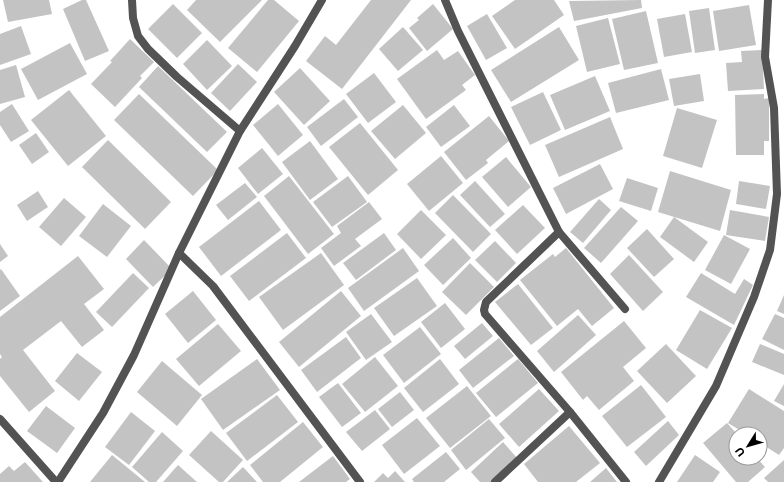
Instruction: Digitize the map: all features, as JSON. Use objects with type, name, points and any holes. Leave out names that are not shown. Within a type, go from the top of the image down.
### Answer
[{"type":"street","points":[[132,0],[133,18],[138,36],[148,49],[177,77],[240,131]]},
{"type":"street","points":[[0,419],[57,482],[103,412],[134,355],[179,253],[240,131],[295,46],[322,0]]},
{"type":"street","points":[[445,0],[458,31],[559,232],[625,309]]},
{"type":"street","points":[[659,482],[716,386],[754,297],[770,250],[777,194],[774,108],[765,57],[768,0]]},
{"type":"street","points":[[559,232],[486,302],[484,310],[489,319],[570,412],[626,482]]},
{"type":"street","points":[[179,253],[213,286],[360,482]]},
{"type":"street","points":[[495,482],[570,412]]},
{"type":"building","points":[[3,0],[49,0],[52,14],[8,22]]},
{"type":"building","points":[[82,0],[86,0],[109,51],[85,61],[63,9]]},
{"type":"building","points":[[196,0],[262,0],[220,42],[187,10]]},
{"type":"building","points":[[268,0],[274,0],[299,21],[257,72],[228,48]]},
{"type":"building","points":[[371,0],[411,0],[342,89],[306,61],[325,36],[336,45]]},
{"type":"building","points":[[515,0],[554,0],[564,15],[515,49],[492,16]]},
{"type":"building","points":[[641,0],[642,8],[574,21],[569,1]]},
{"type":"building","points":[[173,4],[202,33],[177,58],[148,29]]},
{"type":"building","points":[[433,4],[453,29],[427,51],[409,28],[419,20],[417,18]]},
{"type":"building","points":[[749,5],[756,45],[719,51],[713,11]]},
{"type":"building","points":[[709,8],[715,50],[695,53],[689,11]]},
{"type":"building","points":[[646,11],[658,63],[624,70],[612,19]]},
{"type":"building","points":[[487,14],[507,48],[486,60],[467,26]]},
{"type":"building","points":[[685,14],[692,52],[664,57],[657,19]]},
{"type":"building","points":[[608,18],[620,64],[587,72],[576,26]]},
{"type":"building","points":[[21,26],[31,54],[0,65],[0,34]]},
{"type":"building","points":[[403,27],[423,50],[398,71],[379,49]]},
{"type":"building","points":[[559,27],[579,60],[511,102],[491,70]]},
{"type":"building","points":[[130,39],[154,62],[140,76],[142,78],[115,107],[91,84],[112,62],[110,61]]},
{"type":"building","points":[[207,40],[232,66],[207,90],[183,64]]},
{"type":"building","points":[[70,43],[87,74],[38,100],[21,69]]},
{"type":"building","points":[[437,50],[444,60],[458,51],[475,75],[462,85],[466,90],[426,119],[397,79]]},
{"type":"building","points":[[762,50],[764,89],[728,91],[726,63],[742,62],[741,51]]},
{"type":"building","points":[[238,64],[257,82],[230,111],[211,93]]},
{"type":"building","points":[[16,65],[25,97],[0,104],[0,70]]},
{"type":"building","points":[[158,66],[227,132],[207,152],[139,87]]},
{"type":"building","points":[[300,68],[330,101],[304,125],[274,92]]},
{"type":"building","points":[[661,69],[669,100],[616,113],[608,83]]},
{"type":"building","points":[[374,73],[396,102],[368,123],[346,94]]},
{"type":"building","points":[[700,74],[704,101],[674,106],[669,79]]},
{"type":"building","points":[[595,76],[610,111],[565,130],[550,95]]},
{"type":"building","points":[[69,90],[106,136],[68,166],[31,120]]},
{"type":"building","points":[[543,92],[561,130],[530,145],[511,107]]},
{"type":"building","points":[[139,94],[218,170],[193,196],[114,120]]},
{"type":"building","points":[[764,94],[764,99],[769,98],[769,141],[764,141],[764,155],[736,155],[735,95]]},
{"type":"building","points":[[344,99],[358,117],[321,146],[307,127]]},
{"type":"building","points":[[12,104],[29,131],[11,142],[0,125],[0,112]]},
{"type":"building","points":[[278,104],[303,135],[278,156],[253,125]]},
{"type":"building","points":[[403,105],[426,133],[395,159],[371,131]]},
{"type":"building","points":[[454,105],[470,126],[441,147],[426,127]]},
{"type":"building","points":[[677,108],[717,120],[702,168],[663,156]]},
{"type":"building","points":[[489,116],[509,141],[486,160],[488,163],[466,180],[444,152]]},
{"type":"building","points":[[610,117],[623,149],[559,177],[545,145]]},
{"type":"building","points":[[360,123],[398,170],[368,195],[329,147]]},
{"type":"building","points":[[36,133],[49,152],[32,164],[19,145]]},
{"type":"building","points":[[108,140],[171,202],[145,229],[82,167]]},
{"type":"building","points":[[310,141],[338,179],[310,200],[282,162]]},
{"type":"building","points":[[262,148],[283,174],[258,194],[238,168]]},
{"type":"building","points":[[441,156],[463,183],[429,211],[407,184]]},
{"type":"building","points":[[506,157],[531,187],[508,207],[482,177]]},
{"type":"building","points":[[600,164],[613,189],[566,214],[553,188]]},
{"type":"building","points":[[670,171],[731,190],[720,231],[658,212]]},
{"type":"building","points":[[289,176],[334,234],[308,254],[264,196]]},
{"type":"building","points":[[348,176],[367,202],[332,227],[313,202]]},
{"type":"building","points":[[627,178],[658,188],[651,211],[619,201]]},
{"type":"building","points":[[475,181],[505,214],[490,227],[460,195]]},
{"type":"building","points":[[739,181],[770,186],[766,209],[736,204]]},
{"type":"building","points":[[245,183],[257,197],[228,220],[216,205]]},
{"type":"building","points":[[38,191],[48,207],[27,221],[17,205]]},
{"type":"building","points":[[453,195],[491,234],[473,252],[435,213]]},
{"type":"building","points":[[64,198],[86,217],[61,246],[39,227]]},
{"type":"building","points":[[599,199],[611,210],[583,243],[570,232]]},
{"type":"building","points":[[259,201],[281,230],[221,276],[199,247]]},
{"type":"building","points":[[369,202],[382,219],[355,239],[361,246],[334,266],[321,248],[341,233],[337,226]]},
{"type":"building","points":[[103,204],[131,226],[107,257],[79,236]]},
{"type":"building","points":[[523,205],[545,228],[517,254],[495,230]]},
{"type":"building","points":[[621,207],[638,221],[601,263],[584,248]]},
{"type":"building","points":[[421,210],[446,235],[421,259],[397,234]]},
{"type":"building","points":[[730,210],[769,217],[765,241],[726,235]]},
{"type":"building","points":[[674,217],[708,242],[694,262],[660,237]]},
{"type":"building","points":[[647,229],[674,259],[654,277],[627,248]]},
{"type":"building","points":[[287,233],[306,258],[249,301],[230,276]]},
{"type":"building","points":[[384,233],[396,250],[356,280],[343,263]]},
{"type":"building","points":[[724,235],[750,249],[731,284],[705,270]]},
{"type":"building","points":[[453,238],[471,258],[443,285],[424,265]]},
{"type":"building","points":[[144,240],[172,269],[153,287],[126,259]]},
{"type":"building","points":[[495,241],[516,263],[497,282],[475,260]]},
{"type":"building","points":[[0,244],[8,256],[0,262]]},
{"type":"building","points":[[403,248],[419,271],[364,311],[348,288]]},
{"type":"building","points":[[566,248],[614,308],[592,326],[578,309],[557,326],[520,280],[553,254],[555,257]]},
{"type":"building","points":[[321,253],[344,285],[283,330],[259,297]]},
{"type":"building","points":[[629,255],[663,292],[643,311],[610,274]]},
{"type":"building","points":[[78,256],[104,289],[84,304],[104,330],[82,347],[61,321],[23,350],[55,391],[29,412],[0,376],[0,359],[2,357],[0,354],[0,317]]},
{"type":"building","points":[[470,263],[494,287],[466,315],[442,292]]},
{"type":"building","points":[[1,269],[20,296],[0,311],[0,270]]},
{"type":"building","points":[[133,273],[149,288],[112,327],[96,312]]},
{"type":"building","points":[[701,273],[735,294],[744,279],[753,285],[734,325],[686,297]]},
{"type":"building","points":[[417,278],[437,306],[394,336],[374,308]]},
{"type":"building","points":[[518,284],[553,328],[531,345],[495,302]]},
{"type":"building","points":[[193,291],[216,320],[188,343],[165,314]]},
{"type":"building","points":[[341,291],[361,316],[299,367],[279,342]]},
{"type":"building","points":[[784,295],[784,314],[777,311]]},
{"type":"building","points":[[445,303],[465,329],[441,348],[421,322]]},
{"type":"building","points":[[700,310],[732,328],[707,369],[676,350]]},
{"type":"building","points":[[371,314],[392,342],[366,360],[346,332]]},
{"type":"building","points":[[775,314],[784,318],[784,350],[762,339]]},
{"type":"building","points":[[578,315],[596,335],[554,372],[537,351]]},
{"type":"building","points":[[624,321],[646,348],[623,367],[634,381],[599,410],[587,396],[583,400],[561,372]]},
{"type":"building","points":[[482,323],[493,336],[465,359],[454,346]]},
{"type":"building","points":[[218,324],[241,351],[199,386],[176,359]]},
{"type":"building","points":[[420,327],[441,354],[404,383],[383,355]]},
{"type":"building","points":[[346,337],[361,358],[317,392],[301,370]]},
{"type":"building","points":[[499,338],[514,356],[473,388],[459,370]]},
{"type":"building","points":[[666,344],[696,376],[667,403],[637,371]]},
{"type":"building","points":[[760,344],[784,354],[784,375],[752,362]]},
{"type":"building","points":[[77,353],[102,372],[79,401],[55,381]]},
{"type":"building","points":[[375,357],[398,386],[365,412],[342,384]]},
{"type":"building","points":[[257,359],[280,390],[223,430],[201,399]]},
{"type":"building","points":[[440,359],[459,384],[423,412],[404,388]]},
{"type":"building","points":[[518,359],[538,383],[496,417],[476,393]]},
{"type":"building","points":[[162,361],[202,395],[177,426],[137,392]]},
{"type":"building","points":[[338,383],[361,413],[342,427],[319,397]]},
{"type":"building","points":[[784,384],[784,406],[774,401]]},
{"type":"building","points":[[641,385],[666,417],[627,447],[602,416]]},
{"type":"building","points":[[467,386],[491,416],[450,448],[426,418]]},
{"type":"building","points":[[539,389],[559,411],[519,447],[499,424]]},
{"type":"building","points":[[749,389],[784,411],[784,448],[779,455],[768,448],[768,426],[733,426],[728,423]]},
{"type":"building","points":[[400,392],[414,410],[392,427],[378,409]]},
{"type":"building","points":[[277,395],[298,422],[247,461],[226,433]]},
{"type":"building","points":[[46,406],[75,428],[57,453],[27,431]]},
{"type":"building","points":[[375,410],[390,429],[362,451],[346,432]]},
{"type":"building","points":[[131,412],[155,431],[129,465],[105,447]]},
{"type":"building","points":[[417,418],[440,446],[404,474],[382,445]]},
{"type":"building","points":[[489,419],[505,438],[466,470],[451,450]]},
{"type":"building","points":[[668,421],[679,435],[646,466],[634,452]]},
{"type":"building","points":[[303,422],[323,447],[280,482],[263,482],[250,465]]},
{"type":"building","points":[[727,423],[730,426],[728,426],[728,466],[765,467],[748,482],[736,482],[703,443]]},
{"type":"building","points":[[569,426],[600,463],[576,482],[538,482],[524,464]]},
{"type":"building","points":[[211,431],[243,460],[223,482],[219,482],[189,455]]},
{"type":"building","points":[[162,432],[183,451],[156,482],[149,482],[132,467]]},
{"type":"building","points":[[503,442],[517,458],[491,482],[480,482],[471,472]]},
{"type":"building","points":[[446,452],[460,469],[444,482],[414,482],[412,479]]},
{"type":"building","points":[[112,455],[145,482],[90,482]]},
{"type":"building","points":[[695,455],[720,472],[713,482],[677,482]]},
{"type":"building","points":[[333,456],[350,479],[346,482],[299,482]]},
{"type":"building","points":[[784,460],[784,482],[768,482],[764,478]]},
{"type":"building","points":[[25,462],[43,482],[0,482],[0,474],[9,466],[14,471]]},
{"type":"building","points":[[178,465],[197,482],[163,482]]},
{"type":"building","points":[[243,467],[257,482],[227,482]]},
{"type":"building","points":[[606,468],[617,482],[590,482]]},
{"type":"building","points":[[395,471],[405,482],[374,482],[383,473],[388,478]]}]
